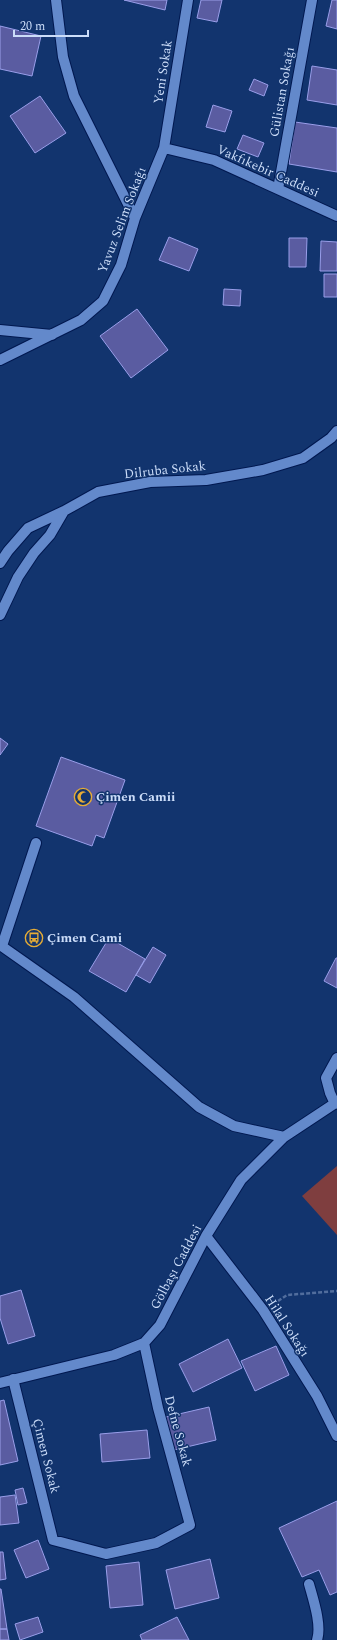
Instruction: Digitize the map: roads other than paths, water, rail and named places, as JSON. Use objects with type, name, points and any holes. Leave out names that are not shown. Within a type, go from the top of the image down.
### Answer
[{"type":"street","points":[[56,0],[63,57],[74,96],[135,218]]},
{"type":"street","name":"Yeni Sokak","points":[[164,148],[188,0]]},
{"type":"street","name":"Gülistan Sokağı","points":[[278,189],[312,0]]},
{"type":"street","name":"Yavuz Selim Sokağı","points":[[0,360],[81,320],[103,301],[121,265],[135,218],[164,148]]},
{"type":"street","name":"Vakfıkebir Caddesi","points":[[164,148],[214,160],[337,216]]},
{"type":"street","points":[[0,330],[52,335]]},
{"type":"street","name":"Dilruba Sokak","points":[[0,563],[8,551],[28,528],[64,511],[98,492],[150,482],[206,480],[263,470],[303,458],[337,432]]},
{"type":"street","points":[[0,615],[18,577],[34,552],[50,535],[64,511]]},
{"type":"street","points":[[36,843],[1,945],[74,997],[199,1108],[234,1126],[284,1137]]},
{"type":"street","points":[[336,1103],[330,1093],[326,1078],[337,1058]]},
{"type":"street","name":"Gölbaşı Caddesi","points":[[0,1383],[114,1355],[144,1343],[160,1325],[206,1236],[241,1180],[284,1137],[336,1103]]},
{"type":"street","name":"Hilal Sokağı","points":[[206,1236],[263,1310],[317,1396],[337,1436]]},
{"type":"street","name":"Defne Sokak","points":[[53,1540],[106,1554],[156,1543],[190,1525],[158,1408],[144,1343]]},
{"type":"street","name":"Çimen Sokak","points":[[13,1379],[53,1540]]},
{"type":"street","points":[[309,1584],[315,1607],[319,1635],[317,1640]]},
{"type":"place","name":"Çimen Camii","points":[[83,797]]},
{"type":"place","name":"Çimen Cami","points":[[34,938]]}]
